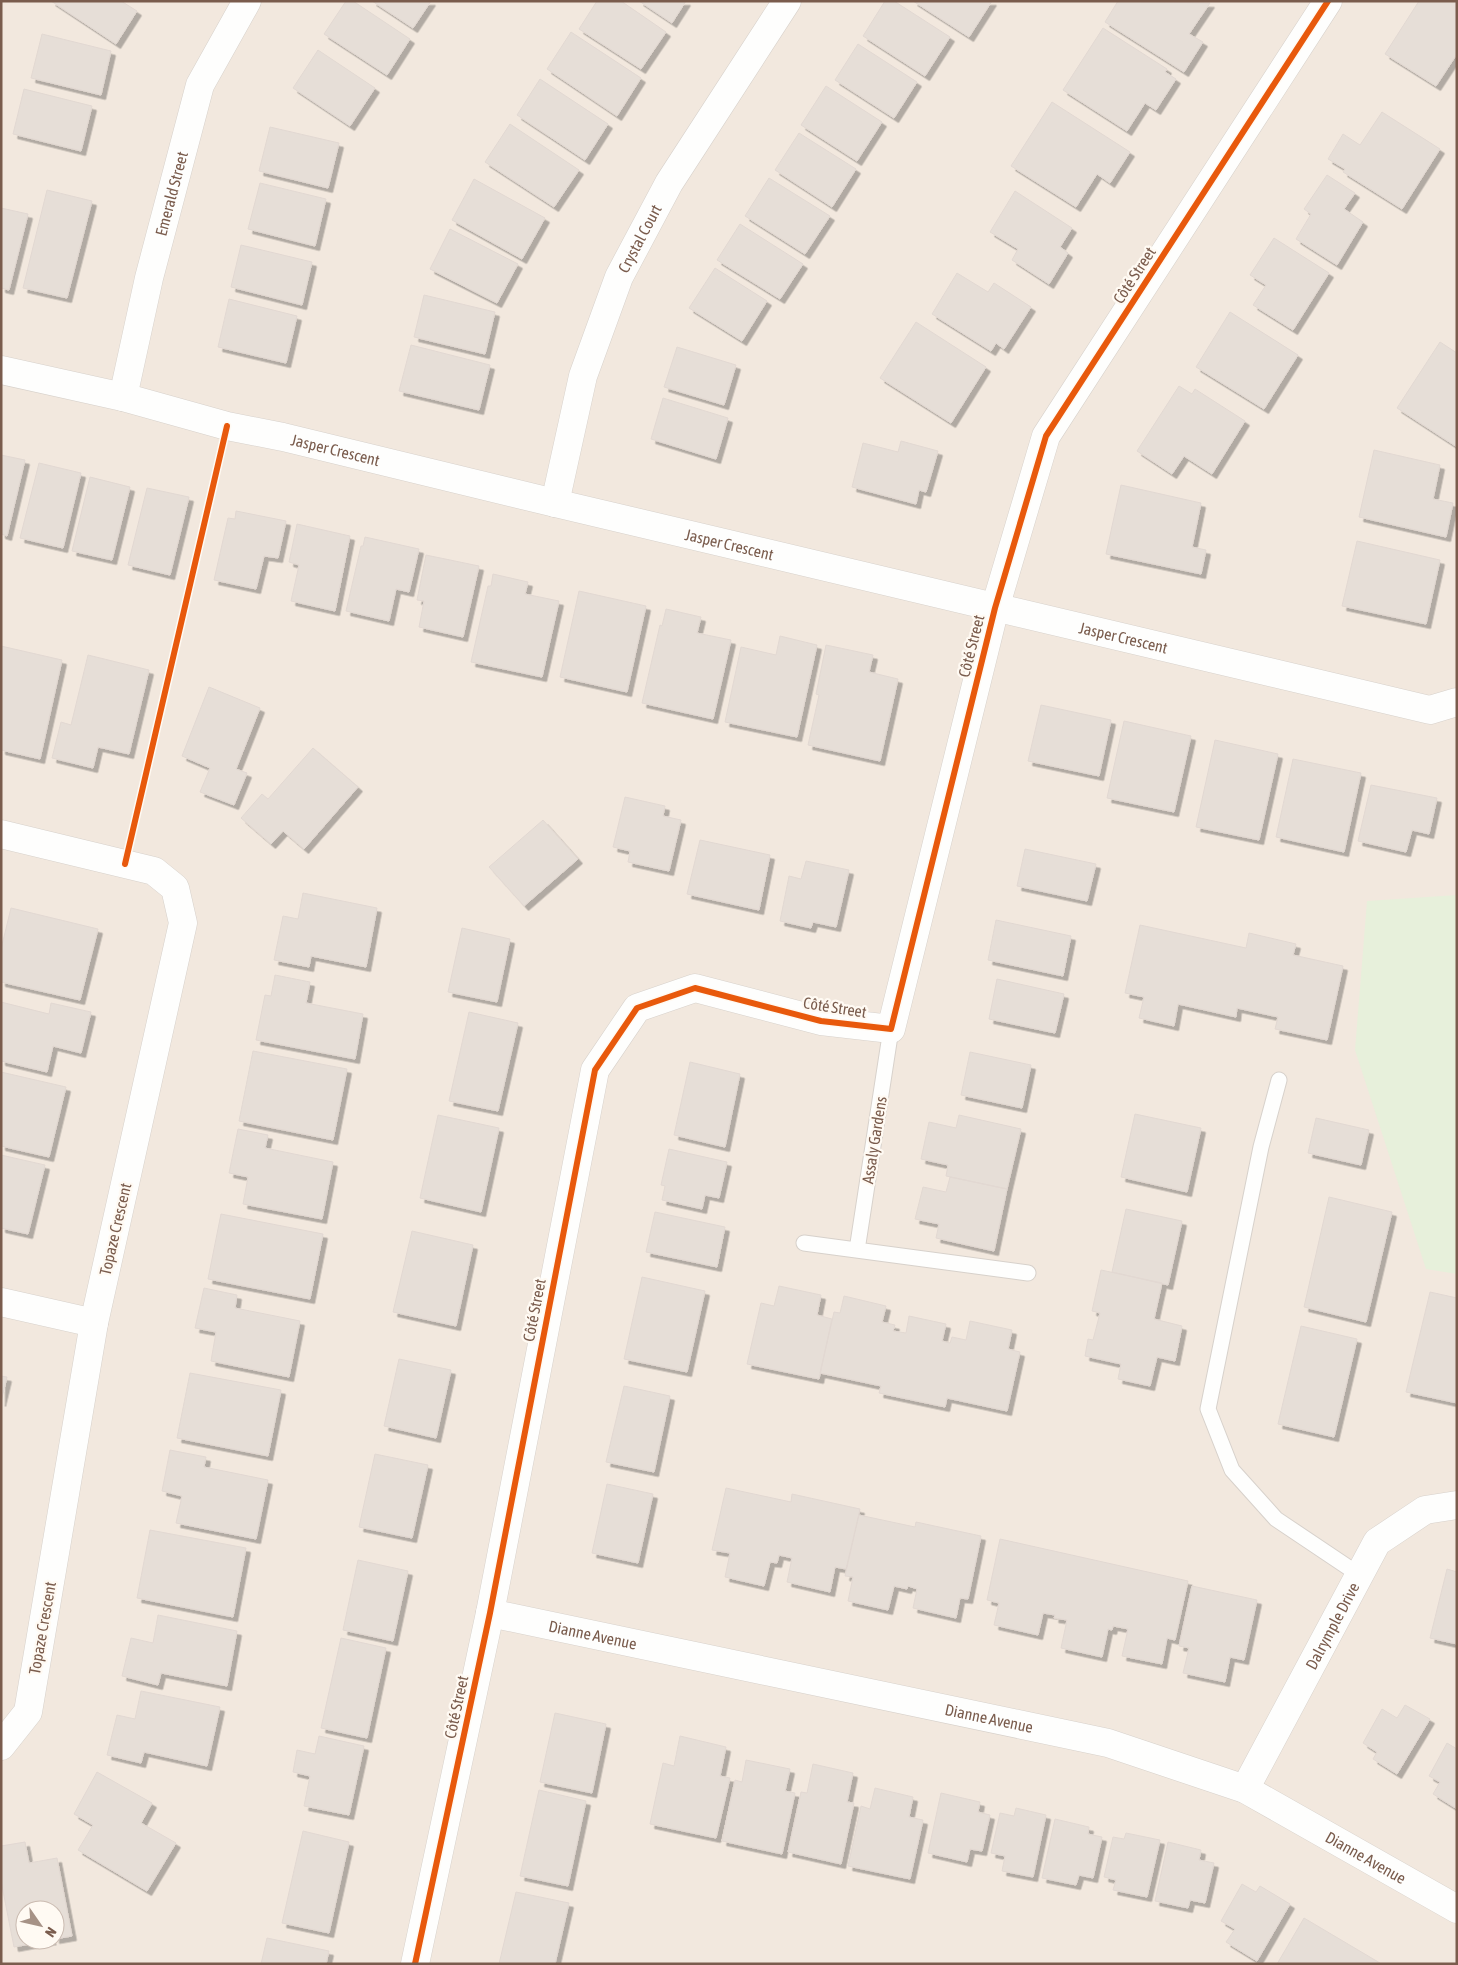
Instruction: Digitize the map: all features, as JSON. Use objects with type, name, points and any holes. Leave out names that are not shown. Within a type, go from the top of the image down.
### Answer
[{"type":"street","name":"Emerald Street","points":[[124,397],[149,278],[200,85],[248,1]]},
{"type":"street","name":"Crystal Court","points":[[554,504],[583,376],[619,277],[669,183],[787,1]]},
{"type":"street","name":"Côté Street","points":[[415,1964],[490,1613],[595,1070],[637,1008],[695,988],[821,1021],[891,1029],[995,608],[1046,436],[1328,1]]},
{"type":"street","name":"Jasper Crescent","points":[[1,370],[124,397],[227,426],[283,437],[554,504],[1430,710],[1457,702]]},
{"type":"street","name":"Topaze Crescent","points":[[1,834],[154,871],[175,888],[183,923],[94,1323],[28,1712],[1,1746]]},
{"type":"street","points":[[1,1302],[94,1323]]},
{"type":"street","name":"Dalrymple Drive","points":[[1245,1789],[1378,1542],[1425,1510],[1457,1505]]},
{"type":"street","name":"Dianne Avenue","points":[[490,1613],[1108,1743],[1245,1789],[1457,1909]]},
{"type":"lane","name":"Assaly Gardens","points":[[857,1250],[891,1029]]},
{"type":"lane","points":[[1279,1080],[1261,1147],[1208,1409],[1232,1470],[1276,1519],[1361,1576]]},
{"type":"lane","points":[[804,1243],[1028,1273]]},
{"type":"shaded area","points":[[1,1],[1457,1],[1457,1964],[1,1964]]},
{"type":"green space","points":[[1457,895],[1457,1274],[1426,1269],[1355,1050],[1367,901]]},
{"type":"building","points":[[51,1],[121,1],[137,11],[116,44]]},
{"type":"building","points":[[346,1],[353,1],[410,39],[387,75],[324,34]]},
{"type":"building","points":[[372,1],[431,1],[413,28]]},
{"type":"building","points":[[597,1],[621,1],[666,32],[641,69],[579,29]]},
{"type":"building","points":[[639,1],[686,1],[672,23]]},
{"type":"building","points":[[885,1],[894,1],[950,37],[925,76],[863,36]]},
{"type":"building","points":[[913,1],[992,1],[969,37]]},
{"type":"building","points":[[1118,1],[1210,3],[1189,34],[1203,42],[1184,72],[1105,22]]},
{"type":"building","points":[[1419,1],[1457,1],[1457,54],[1436,86],[1385,54]]},
{"type":"building","points":[[1103,28],[1167,69],[1165,72],[1176,79],[1156,110],[1145,103],[1127,131],[1063,90]]},
{"type":"building","points":[[571,32],[641,78],[617,116],[547,69]]},
{"type":"building","points":[[42,34],[111,51],[101,95],[31,78]]},
{"type":"building","points":[[858,44],[917,82],[894,118],[835,80]]},
{"type":"building","points":[[318,50],[375,88],[350,126],[293,88]]},
{"type":"building","points":[[540,79],[608,124],[585,160],[517,115]]},
{"type":"building","points":[[826,86],[882,122],[857,161],[801,125]]},
{"type":"building","points":[[24,89],[92,106],[81,151],[13,134]]},
{"type":"building","points":[[1052,102],[1130,152],[1110,183],[1097,174],[1076,207],[1011,166]]},
{"type":"building","points":[[1382,112],[1440,149],[1402,209],[1343,172],[1345,169],[1328,159],[1343,134],[1360,145]]},
{"type":"building","points":[[510,124],[579,170],[554,207],[485,162]]},
{"type":"building","points":[[270,127],[339,143],[328,188],[259,171]]},
{"type":"building","points":[[799,133],[856,169],[832,207],[775,170]]},
{"type":"building","points":[[1327,175],[1355,193],[1344,209],[1363,222],[1337,265],[1296,239],[1311,214],[1304,209]]},
{"type":"building","points":[[769,178],[830,216],[805,254],[745,216]]},
{"type":"building","points":[[474,179],[545,218],[522,259],[452,220]]},
{"type":"building","points":[[260,183],[326,199],[315,246],[248,229]]},
{"type":"building","points":[[47,190],[92,201],[67,298],[23,288]]},
{"type":"building","points":[[1015,191],[1072,228],[1060,247],[1068,253],[1049,284],[1012,260],[1018,249],[990,232]]},
{"type":"building","points":[[1,208],[28,214],[9,290],[1,288]]},
{"type":"building","points":[[740,224],[803,264],[780,299],[717,260]]},
{"type":"building","points":[[450,229],[518,264],[497,303],[430,269]]},
{"type":"building","points":[[1274,238],[1329,273],[1293,330],[1253,305],[1266,285],[1250,275]]},
{"type":"building","points":[[241,245],[312,262],[302,305],[231,287]]},
{"type":"building","points":[[715,268],[767,301],[742,341],[689,308]]},
{"type":"building","points":[[957,273],[988,292],[994,283],[1031,307],[1004,349],[996,343],[991,351],[932,314]]},
{"type":"building","points":[[424,295],[495,312],[485,354],[414,337]]},
{"type":"building","points":[[229,299],[297,316],[286,363],[218,347]]},
{"type":"building","points":[[1230,312],[1298,355],[1264,409],[1196,367]]},
{"type":"building","points":[[916,322],[986,367],[951,423],[880,378]]},
{"type":"building","points":[[1440,342],[1457,353],[1457,447],[1397,408]]},
{"type":"building","points":[[411,345],[490,365],[479,410],[399,391]]},
{"type":"building","points":[[677,347],[736,365],[724,405],[664,387]]},
{"type":"building","points":[[1179,386],[1192,394],[1195,389],[1245,421],[1212,474],[1184,456],[1172,474],[1137,451]]},
{"type":"building","points":[[663,398],[728,418],[716,459],[651,439]]},
{"type":"building","points":[[901,441],[938,451],[926,492],[919,490],[916,504],[852,487],[863,443],[898,452]]},
{"type":"building","points":[[1374,450],[1440,465],[1433,499],[1453,503],[1446,537],[1359,517]]},
{"type":"building","points":[[1,455],[25,460],[7,536],[1,534]]},
{"type":"building","points":[[39,463],[81,473],[63,548],[20,538]]},
{"type":"building","points":[[90,477],[130,487],[112,560],[72,551]]},
{"type":"building","points":[[1121,485],[1201,503],[1192,547],[1206,550],[1201,574],[1106,554]]},
{"type":"building","points":[[147,488],[189,497],[170,575],[128,565]]},
{"type":"building","points":[[236,511],[286,521],[278,558],[264,556],[256,589],[214,580],[228,518],[235,519]]},
{"type":"building","points":[[297,524],[350,536],[335,611],[291,601],[299,565],[289,562]]},
{"type":"building","points":[[365,537],[419,549],[409,592],[396,589],[389,621],[346,611],[361,546],[363,546]]},
{"type":"building","points":[[1357,541],[1440,560],[1426,624],[1342,606]]},
{"type":"building","points":[[426,555],[479,566],[463,637],[419,627],[424,601],[417,600]]},
{"type":"building","points":[[493,574],[528,582],[525,594],[559,601],[542,677],[471,662],[488,586],[491,586]]},
{"type":"building","points":[[579,591],[646,606],[627,692],[560,677]]},
{"type":"building","points":[[666,609],[701,617],[697,633],[731,640],[713,719],[642,703],[660,625],[662,626]]},
{"type":"building","points":[[780,636],[817,645],[797,737],[725,722],[741,647],[776,655]]},
{"type":"building","points":[[826,645],[873,655],[869,672],[898,679],[880,761],[808,745],[819,695],[816,694]]},
{"type":"building","points":[[1,646],[62,660],[40,759],[1,750]]},
{"type":"building","points":[[88,655],[149,670],[129,754],[98,747],[93,768],[52,758],[61,722],[71,725]]},
{"type":"building","points":[[209,687],[260,708],[236,769],[247,773],[234,805],[200,792],[210,768],[182,756]]},
{"type":"building","points":[[1041,705],[1111,720],[1099,776],[1028,761]]},
{"type":"building","points":[[1124,721],[1191,736],[1174,812],[1107,798]]},
{"type":"building","points":[[1215,740],[1278,754],[1259,840],[1196,827]]},
{"type":"building","points":[[313,748],[358,787],[304,849],[283,831],[271,844],[241,818],[262,794],[268,799]]},
{"type":"building","points":[[1293,759],[1361,773],[1344,852],[1276,837]]},
{"type":"building","points":[[1371,785],[1437,798],[1429,834],[1412,830],[1406,852],[1358,841]]},
{"type":"building","points":[[625,797],[665,806],[663,816],[681,820],[669,871],[628,862],[630,851],[613,847]]},
{"type":"building","points":[[543,820],[578,859],[524,906],[489,867]]},
{"type":"building","points":[[700,840],[770,855],[759,910],[687,894]]},
{"type":"building","points":[[1025,849],[1096,864],[1087,901],[1017,886]]},
{"type":"building","points":[[806,861],[849,870],[836,927],[813,922],[811,928],[780,921],[789,876],[801,879]]},
{"type":"building","points":[[303,893],[377,908],[366,967],[311,956],[309,967],[274,960],[283,916],[298,919]]},
{"type":"building","points":[[11,908],[98,929],[80,1000],[1,982],[1,949]]},
{"type":"building","points":[[996,920],[1071,936],[1063,976],[988,960]]},
{"type":"building","points":[[1140,925],[1246,948],[1249,933],[1296,944],[1293,955],[1343,966],[1327,1040],[1275,1029],[1278,1017],[1237,1008],[1236,1017],[1178,1004],[1174,1026],[1139,1018],[1144,997],[1125,993]]},
{"type":"building","points":[[462,928],[510,939],[497,1002],[448,992]]},
{"type":"building","points":[[275,975],[310,982],[306,1003],[363,1014],[355,1059],[256,1040],[265,995],[271,996]]},
{"type":"building","points":[[997,979],[1064,994],[1055,1033],[989,1019]]},
{"type":"building","points":[[1,1002],[49,1014],[51,1003],[91,1012],[81,1053],[53,1046],[47,1072],[1,1061]]},
{"type":"building","points":[[469,1012],[518,1023],[498,1111],[449,1101]]},
{"type":"building","points":[[253,1051],[347,1069],[333,1140],[239,1121]]},
{"type":"building","points":[[970,1052],[1031,1065],[1022,1108],[961,1095]]},
{"type":"building","points":[[690,1062],[740,1074],[725,1147],[674,1135]]},
{"type":"building","points":[[1,1072],[66,1087],[49,1157],[1,1146]]},
{"type":"building","points":[[1135,1114],[1201,1128],[1187,1192],[1121,1177]]},
{"type":"building","points":[[438,1115],[499,1128],[481,1212],[420,1198]]},
{"type":"building","points":[[959,1115],[1021,1129],[1007,1189],[946,1176],[948,1165],[921,1159],[929,1122],[956,1128]]},
{"type":"building","points":[[1316,1118],[1369,1130],[1361,1165],[1308,1153]]},
{"type":"building","points":[[238,1129],[268,1135],[265,1148],[333,1162],[322,1219],[243,1204],[248,1177],[229,1173]]},
{"type":"building","points":[[669,1149],[727,1162],[719,1198],[705,1195],[702,1209],[662,1200],[665,1186],[661,1185]]},
{"type":"building","points":[[1,1155],[45,1165],[28,1234],[1,1228]]},
{"type":"building","points":[[950,1177],[1007,1189],[994,1251],[936,1238],[939,1224],[915,1219],[923,1187],[946,1192]]},
{"type":"building","points":[[1329,1197],[1392,1212],[1366,1322],[1304,1307]]},
{"type":"building","points":[[1126,1209],[1182,1221],[1168,1285],[1112,1272]]},
{"type":"building","points":[[655,1212],[725,1227],[717,1267],[646,1252]]},
{"type":"building","points":[[221,1214],[323,1234],[310,1299],[208,1279]]},
{"type":"building","points":[[412,1231],[473,1245],[456,1326],[393,1312]]},
{"type":"building","points":[[1101,1270],[1162,1283],[1154,1319],[1182,1326],[1175,1361],[1157,1357],[1150,1386],[1118,1379],[1121,1364],[1085,1356],[1088,1339],[1093,1340],[1100,1313],[1092,1311]]},
{"type":"building","points":[[642,1277],[705,1291],[687,1372],[624,1359]]},
{"type":"building","points":[[779,1286],[821,1295],[817,1315],[832,1319],[819,1379],[747,1364],[761,1303],[774,1306]]},
{"type":"building","points":[[204,1288],[237,1295],[235,1308],[300,1321],[289,1377],[211,1361],[216,1332],[195,1328]]},
{"type":"building","points":[[1430,1292],[1457,1298],[1457,1403],[1406,1392]]},
{"type":"building","points":[[844,1296],[886,1306],[882,1322],[895,1325],[893,1331],[906,1333],[909,1316],[946,1324],[942,1341],[950,1343],[952,1337],[966,1340],[970,1321],[1012,1330],[1008,1349],[1020,1352],[1007,1411],[947,1398],[945,1407],[879,1393],[881,1386],[820,1373],[834,1312],[840,1313]]},
{"type":"building","points":[[1301,1326],[1357,1339],[1334,1437],[1278,1424]]},
{"type":"building","points":[[399,1359],[451,1370],[436,1438],[384,1426]]},
{"type":"building","points":[[190,1373],[281,1390],[268,1456],[177,1438]]},
{"type":"building","points":[[1,1376],[7,1377],[1,1402]]},
{"type":"building","points":[[624,1386],[670,1396],[654,1472],[606,1462]]},
{"type":"building","points":[[170,1450],[206,1457],[204,1467],[268,1480],[256,1539],[176,1523],[182,1496],[162,1491]]},
{"type":"building","points":[[375,1454],[428,1465],[412,1538],[359,1527]]},
{"type":"building","points":[[607,1484],[653,1494],[638,1563],[592,1553]]},
{"type":"building","points":[[726,1488],[791,1502],[792,1494],[860,1509],[846,1569],[835,1567],[830,1592],[787,1582],[792,1558],[779,1555],[777,1563],[770,1562],[764,1586],[725,1577],[730,1553],[712,1550]]},
{"type":"building","points":[[859,1515],[915,1527],[916,1522],[981,1536],[968,1599],[960,1598],[956,1618],[913,1608],[917,1589],[908,1586],[907,1589],[894,1586],[888,1610],[848,1601],[853,1577],[845,1576]]},
{"type":"building","points":[[150,1530],[246,1548],[233,1617],[137,1598]]},
{"type":"building","points":[[1000,1539],[1188,1581],[1175,1640],[1167,1638],[1162,1664],[1122,1656],[1128,1629],[1113,1626],[1112,1630],[1108,1629],[1102,1657],[1061,1648],[1067,1620],[1054,1618],[1055,1615],[1043,1613],[1038,1635],[994,1625],[999,1603],[987,1600]]},
{"type":"building","points":[[358,1560],[408,1571],[393,1641],[343,1630]]},
{"type":"building","points":[[1447,1569],[1457,1572],[1457,1644],[1430,1638]]},
{"type":"building","points":[[1192,1586],[1257,1600],[1244,1660],[1230,1657],[1225,1682],[1183,1673],[1189,1648],[1179,1646]]},
{"type":"building","points":[[158,1615],[237,1631],[227,1686],[161,1673],[158,1685],[122,1676],[131,1638],[153,1643]]},
{"type":"building","points":[[341,1638],[386,1648],[367,1738],[321,1728]]},
{"type":"building","points":[[141,1691],[220,1707],[207,1766],[144,1752],[141,1763],[107,1755],[117,1715],[135,1719]]},
{"type":"building","points":[[1405,1705],[1430,1719],[1397,1774],[1373,1759],[1377,1752],[1363,1743],[1382,1709],[1397,1718]]},
{"type":"building","points":[[555,1713],[606,1724],[592,1793],[540,1782]]},
{"type":"building","points":[[319,1736],[364,1746],[349,1815],[304,1806],[310,1776],[293,1772],[297,1750],[315,1754]]},
{"type":"building","points":[[680,1736],[726,1747],[720,1776],[730,1778],[716,1838],[650,1824],[663,1763],[674,1766]]},
{"type":"building","points":[[1447,1743],[1457,1749],[1457,1809],[1433,1794],[1440,1782],[1429,1776]]},
{"type":"building","points":[[746,1760],[790,1769],[785,1791],[795,1793],[782,1854],[722,1841],[735,1780],[742,1782]]},
{"type":"building","points":[[813,1764],[853,1773],[847,1802],[854,1803],[841,1864],[788,1852],[801,1792],[807,1793]]},
{"type":"building","points":[[97,1772],[152,1803],[141,1823],[176,1843],[147,1891],[78,1850],[93,1825],[74,1814]]},
{"type":"building","points":[[875,1788],[913,1797],[909,1817],[923,1820],[910,1879],[848,1866],[861,1806],[870,1809]]},
{"type":"building","points":[[539,1790],[586,1801],[568,1886],[520,1876]]},
{"type":"building","points":[[941,1793],[980,1802],[978,1812],[990,1815],[982,1851],[970,1849],[967,1862],[928,1853]]},
{"type":"building","points":[[1016,1808],[1046,1815],[1033,1877],[1002,1871],[1005,1856],[991,1853],[1000,1813],[1014,1816]]},
{"type":"building","points":[[1055,1819],[1089,1827],[1088,1834],[1102,1837],[1093,1878],[1079,1875],[1076,1885],[1042,1878]]},
{"type":"building","points":[[303,1831],[349,1842],[329,1933],[282,1923]]},
{"type":"building","points":[[1126,1833],[1160,1840],[1147,1897],[1113,1890],[1116,1880],[1104,1877],[1113,1837],[1124,1839]]},
{"type":"building","points":[[25,1842],[29,1863],[57,1858],[72,1936],[65,1937],[65,1900],[15,1900],[14,1947],[1,1881],[1,1846]]},
{"type":"building","points":[[1168,1842],[1201,1850],[1199,1860],[1214,1863],[1205,1903],[1190,1900],[1188,1908],[1155,1901]]},
{"type":"building","points":[[1242,1884],[1256,1892],[1260,1886],[1290,1904],[1257,1961],[1226,1942],[1235,1929],[1221,1921]]},
{"type":"building","points":[[516,1892],[569,1903],[555,1964],[499,1964]]},
{"type":"building","points":[[1304,1918],[1380,1963],[1380,1964],[1277,1964]]},
{"type":"building","points":[[267,1938],[329,1951],[326,1964],[261,1964]]},
{"type":"cycle path","points":[[415,1964],[490,1613],[595,1070],[637,1008],[695,988],[821,1021],[891,1029],[995,608],[1046,436],[1328,1]]},
{"type":"cycle path","points":[[125,864],[227,426]]}]
